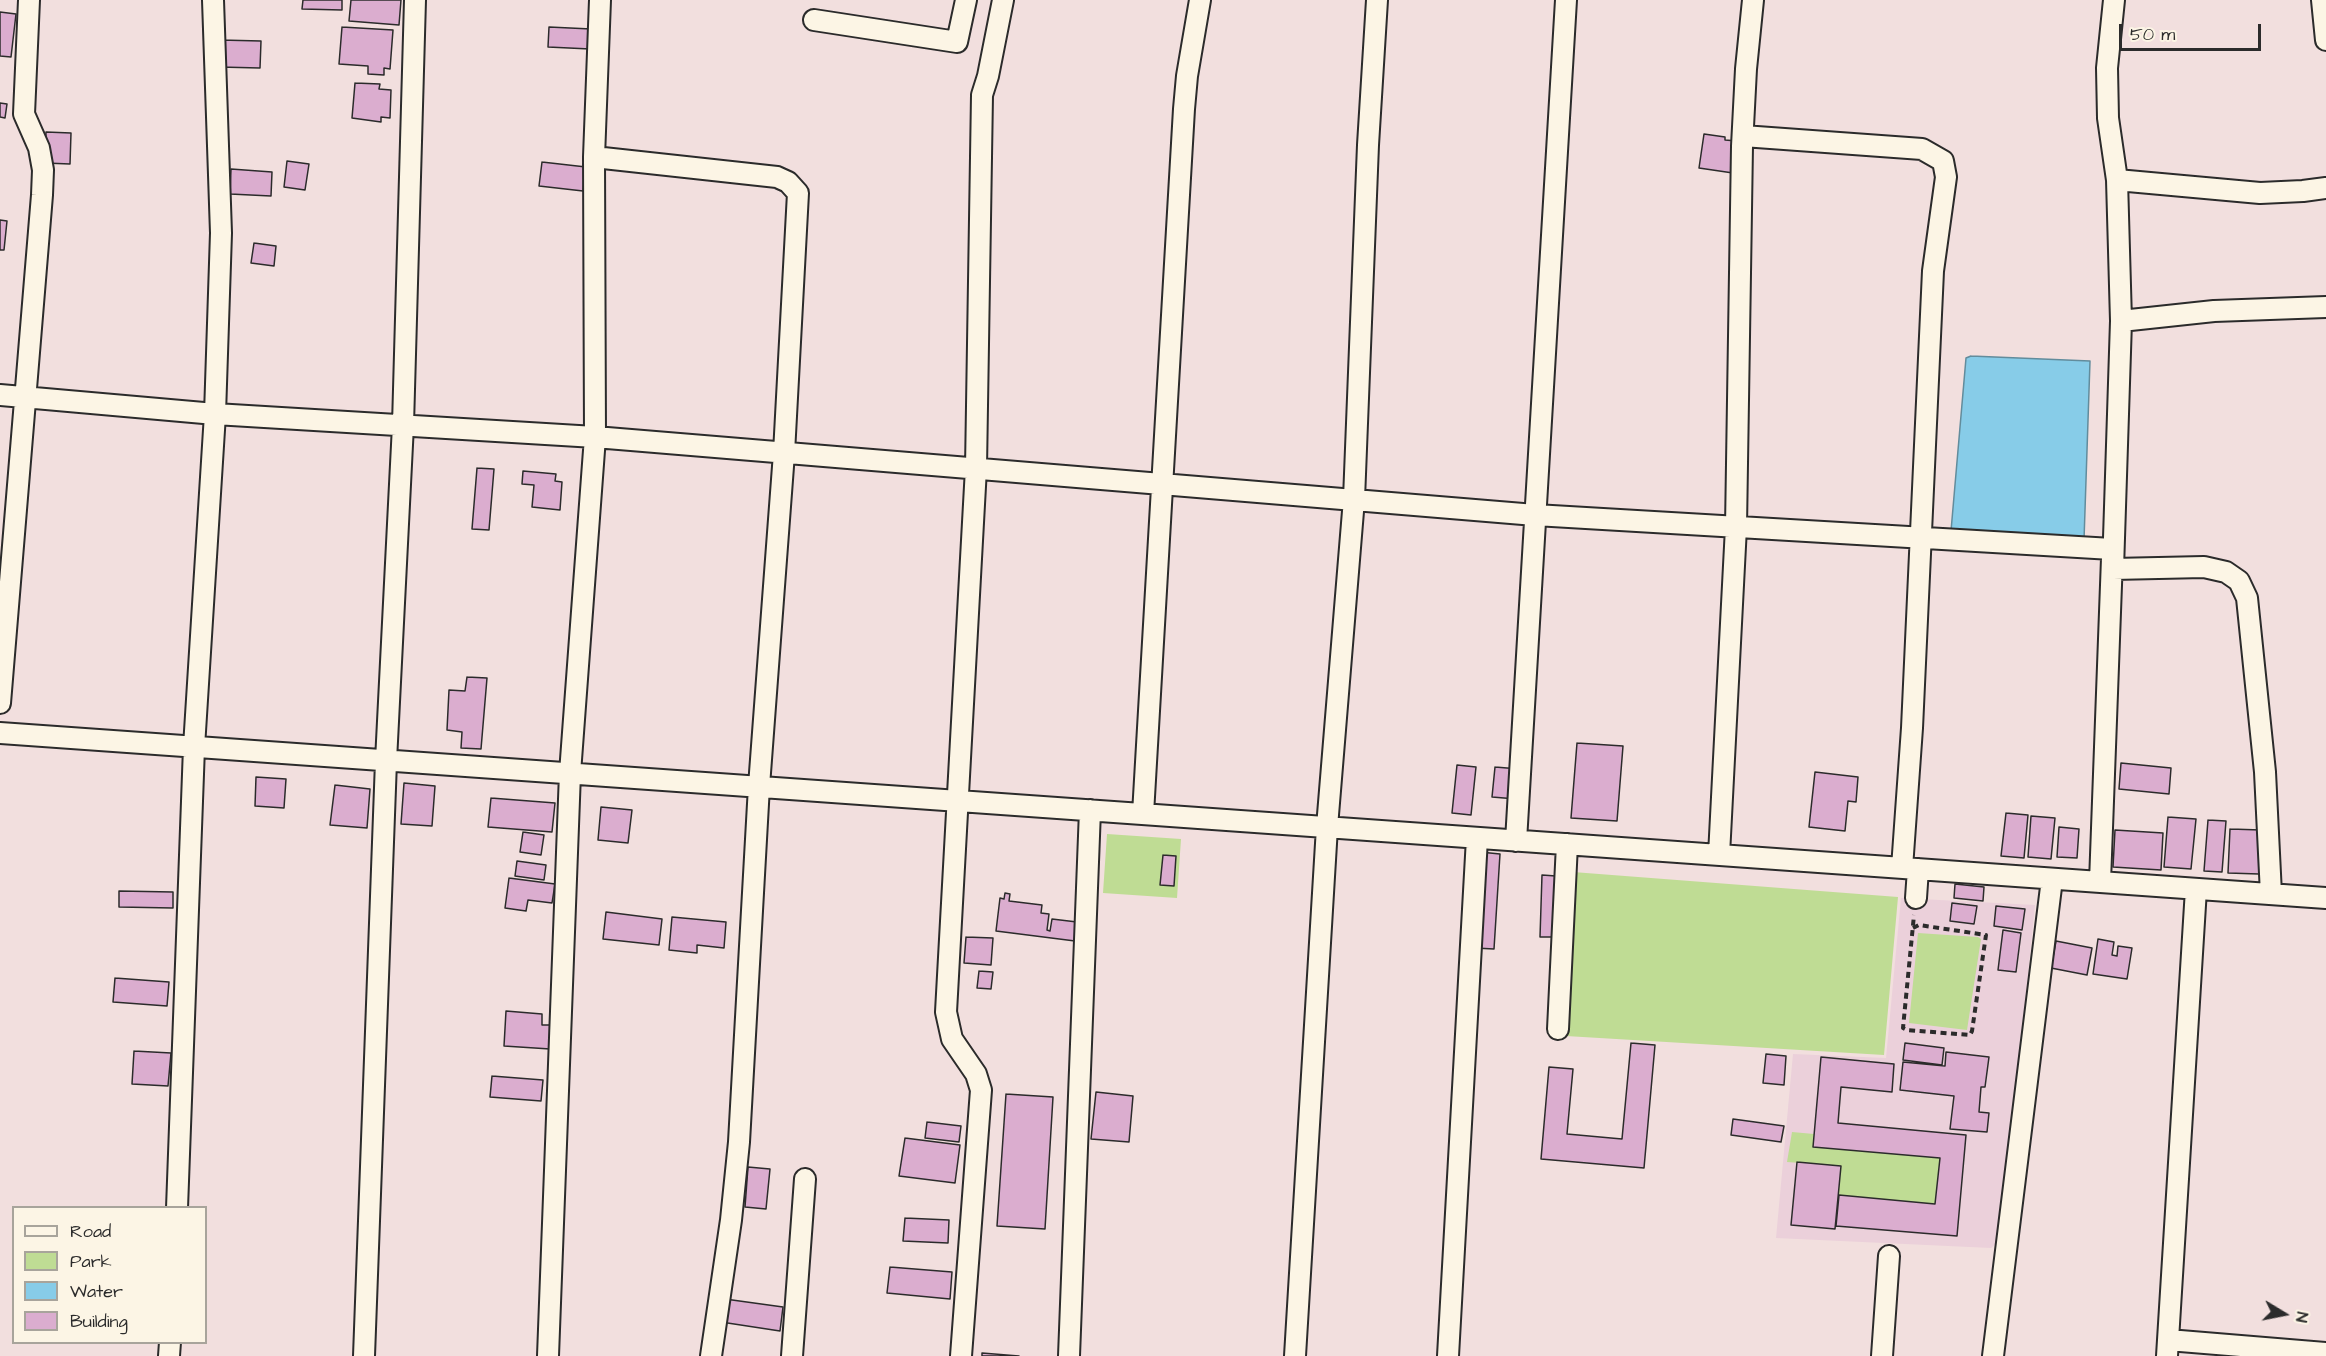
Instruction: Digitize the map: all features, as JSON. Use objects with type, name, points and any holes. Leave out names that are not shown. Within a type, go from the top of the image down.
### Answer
[{"type":"street","points":[[0,703],[43,186],[39,148],[24,114],[28,0]]},
{"type":"street","points":[[177,1206],[194,747],[214,414],[221,233],[213,0]]},
{"type":"street","points":[[364,1356],[386,761],[403,425],[415,0]]},
{"type":"street","points":[[548,1356],[570,773],[596,437],[594,157],[600,0]]},
{"type":"street","points":[[814,20],[957,42],[966,0]]},
{"type":"street","points":[[961,1356],[981,1090],[976,1074],[952,1040],[946,1012],[976,468],[982,95],[1003,0]]},
{"type":"street","points":[[1143,814],[1186,76],[1200,0]]},
{"type":"street","points":[[1295,1356],[1327,827],[1354,499],[1368,145],[1377,0]]},
{"type":"street","points":[[1516,841],[1566,0]]},
{"type":"street","points":[[1719,855],[1736,527],[1743,136],[1746,69],[1753,0]]},
{"type":"street","points":[[2100,882],[2121,321],[2117,180],[2108,118],[2107,78],[2108,44],[2114,0]]},
{"type":"street","points":[[2322,0],[2326,40]]},
{"type":"street","points":[[1743,136],[1922,149],[1943,161],[1946,177],[1933,271],[1921,538],[1910,869],[1916,898]]},
{"type":"street","points":[[594,157],[777,177],[788,182],[798,193],[784,453],[759,786],[739,1142],[730,1231],[711,1356]]},
{"type":"street","points":[[2117,180],[2260,193],[2326,188]]},
{"type":"street","points":[[2121,321],[2214,311],[2326,307]]},
{"type":"street","points":[[0,395],[214,414],[596,437],[1535,515],[1921,538],[2204,567],[2226,572],[2239,581],[2247,598],[2265,772],[2271,894]]},
{"type":"street","points":[[0,733],[2326,898]]},
{"type":"street","points":[[1069,1356],[1090,810]]},
{"type":"street","points":[[1448,1356],[1477,838]]},
{"type":"street","points":[[1558,1029],[1567,844]]},
{"type":"street","points":[[1993,1356],[2052,879]]},
{"type":"street","points":[[2196,889],[2168,1348],[2326,1353]]},
{"type":"street","points":[[792,1356],[805,1179]]},
{"type":"street","points":[[1882,1356],[1889,1256]]},
{"type":"path","points":[[1919,925],[1986,935],[1971,1034],[1903,1028],[1913,928],[1919,925]]},
{"type":"shaded area","points":[[1901,898],[2035,905],[2001,1240],[1991,1248],[1776,1238],[1793,1054],[1886,1058]]},
{"type":"green space","points":[[1107,834],[1181,839],[1177,898],[1103,893]]},
{"type":"green space","points":[[1573,872],[1898,897],[1884,1055],[1566,1036]]},
{"type":"green space","points":[[1918,933],[1981,939],[1967,1030],[1909,1023]]},
{"type":"green space","points":[[1792,1132],[1814,1134],[1813,1147],[1940,1158],[1935,1204],[1838,1195],[1840,1166],[1787,1162]]},
{"type":"water","points":[[1971,356],[2090,361],[2084,540],[1951,531],[1966,358]]},
{"type":"building","points":[[303,0],[342,0],[342,10],[302,9]]},
{"type":"building","points":[[351,0],[401,0],[399,25],[349,21]]},
{"type":"building","points":[[0,12],[16,14],[11,57],[0,56]]},
{"type":"building","points":[[342,27],[393,30],[390,69],[384,68],[384,75],[368,74],[368,66],[339,64]]},
{"type":"building","points":[[549,27],[591,29],[590,49],[548,47]]},
{"type":"building","points":[[220,40],[261,41],[260,68],[219,67]]},
{"type":"building","points":[[355,83],[380,84],[379,89],[391,90],[390,118],[381,117],[381,122],[352,118]]},
{"type":"building","points":[[0,103],[7,104],[5,118],[0,117]]},
{"type":"building","points":[[46,132],[71,133],[70,164],[45,163]]},
{"type":"building","points":[[1704,134],[1737,141],[1733,173],[1699,168]]},
{"type":"building","points":[[287,161],[309,164],[305,190],[284,187]]},
{"type":"building","points":[[542,162],[586,167],[583,191],[539,186]]},
{"type":"building","points":[[231,169],[272,172],[271,196],[230,194]]},
{"type":"building","points":[[0,220],[7,221],[4,250],[0,250]]},
{"type":"building","points":[[254,243],[276,246],[274,266],[251,263]]},
{"type":"building","points":[[477,468],[494,469],[489,530],[472,529]]},
{"type":"building","points":[[523,471],[556,474],[555,481],[562,482],[560,510],[532,507],[534,485],[522,484]]},
{"type":"building","points":[[467,677],[487,678],[481,749],[461,748],[462,732],[447,730],[449,690],[465,691]]},
{"type":"building","points":[[1577,743],[1623,746],[1617,821],[1571,818]]},
{"type":"building","points":[[2121,763],[2171,768],[2169,794],[2119,789]]},
{"type":"building","points":[[1457,765],[1476,767],[1471,815],[1452,813]]},
{"type":"building","points":[[1495,767],[1519,769],[1516,799],[1492,797]]},
{"type":"building","points":[[1815,772],[1858,777],[1856,802],[1848,801],[1845,831],[1809,827]]},
{"type":"building","points":[[256,777],[286,779],[284,808],[255,806]]},
{"type":"building","points":[[404,783],[435,786],[432,826],[401,824]]},
{"type":"building","points":[[335,785],[370,789],[367,828],[330,825]]},
{"type":"building","points":[[491,798],[555,803],[552,832],[488,827]]},
{"type":"building","points":[[601,807],[632,810],[628,843],[598,840]]},
{"type":"building","points":[[2006,813],[2028,815],[2024,858],[2001,856]]},
{"type":"building","points":[[2031,816],[2055,818],[2051,859],[2028,857]]},
{"type":"building","points":[[2168,817],[2196,819],[2191,869],[2164,867]]},
{"type":"building","points":[[2208,820],[2226,821],[2222,872],[2204,871]]},
{"type":"building","points":[[2059,827],[2079,829],[2077,858],[2057,857]]},
{"type":"building","points":[[2230,829],[2261,830],[2259,874],[2228,873]]},
{"type":"building","points":[[2115,830],[2163,833],[2161,870],[2113,867]]},
{"type":"building","points":[[523,832],[544,835],[541,855],[520,852]]},
{"type":"building","points":[[1480,852],[1500,854],[1494,949],[1475,948]]},
{"type":"building","points":[[1163,855],[1176,856],[1174,886],[1160,885]]},
{"type":"building","points":[[517,861],[546,865],[544,880],[515,876]]},
{"type":"building","points":[[1542,875],[1556,876],[1554,937],[1540,937]]},
{"type":"building","points":[[509,878],[555,884],[552,903],[528,900],[526,911],[505,908]]},
{"type":"building","points":[[1955,884],[1984,887],[1983,901],[1954,898]]},
{"type":"building","points":[[119,891],[173,892],[173,908],[119,907]]},
{"type":"building","points":[[1005,893],[1010,894],[1009,901],[1042,905],[1041,913],[1049,914],[1047,930],[1050,931],[1052,919],[1077,922],[1075,941],[996,931],[1000,898],[1004,899]]},
{"type":"building","points":[[1952,903],[1977,906],[1974,924],[1950,921]]},
{"type":"building","points":[[1996,906],[2025,909],[2022,930],[1994,926]]},
{"type":"building","points":[[606,912],[662,919],[659,945],[603,939]]},
{"type":"building","points":[[672,917],[726,922],[724,948],[697,945],[697,953],[669,950]]},
{"type":"building","points":[[2003,930],[2021,933],[2016,972],[1998,970]]},
{"type":"building","points":[[966,937],[993,938],[991,965],[964,963]]},
{"type":"building","points":[[2098,939],[2114,942],[2112,955],[2117,956],[2118,946],[2132,948],[2127,979],[2093,974]]},
{"type":"building","points":[[2056,941],[2092,948],[2087,975],[2051,968]]},
{"type":"building","points":[[979,971],[993,972],[991,989],[977,988]]},
{"type":"building","points":[[115,978],[169,982],[167,1006],[113,1002]]},
{"type":"building","points":[[506,1011],[542,1014],[542,1025],[552,1025],[550,1049],[504,1046]]},
{"type":"building","points":[[1631,1043],[1655,1045],[1644,1168],[1541,1159],[1549,1067],[1573,1069],[1567,1134],[1622,1139]]},
{"type":"building","points":[[1905,1043],[1944,1048],[1942,1065],[1903,1060]]},
{"type":"building","points":[[134,1051],[171,1053],[168,1086],[132,1084]]},
{"type":"building","points":[[1946,1052],[1989,1057],[1985,1087],[1981,1087],[1979,1112],[1989,1113],[1987,1132],[1950,1129],[1954,1096],[1900,1090],[1903,1062],[1945,1066]]},
{"type":"building","points":[[1766,1054],[1786,1056],[1784,1085],[1763,1083]]},
{"type":"building","points":[[1821,1057],[1894,1064],[1892,1092],[1841,1087],[1838,1123],[1966,1135],[1957,1236],[1836,1226],[1839,1195],[1935,1204],[1940,1158],[1813,1147]]},
{"type":"building","points":[[492,1076],[543,1080],[541,1101],[490,1097]]},
{"type":"building","points":[[1096,1092],[1133,1096],[1129,1142],[1091,1139]]},
{"type":"building","points":[[1006,1094],[1053,1097],[1045,1229],[997,1226]]},
{"type":"building","points":[[1733,1119],[1784,1126],[1781,1142],[1731,1135]]},
{"type":"building","points":[[927,1122],[961,1126],[959,1142],[925,1138]]},
{"type":"building","points":[[905,1138],[960,1145],[955,1183],[899,1176]]},
{"type":"building","points":[[1797,1162],[1841,1166],[1835,1229],[1791,1225]]},
{"type":"building","points":[[748,1167],[770,1169],[766,1209],[745,1207]]},
{"type":"building","points":[[905,1218],[949,1220],[948,1243],[903,1241]]},
{"type":"building","points":[[890,1267],[952,1272],[950,1299],[887,1293]]},
{"type":"building","points":[[725,1299],[783,1307],[780,1331],[721,1322]]},
{"type":"building","points":[[982,1353],[1019,1356],[982,1356]]}]
